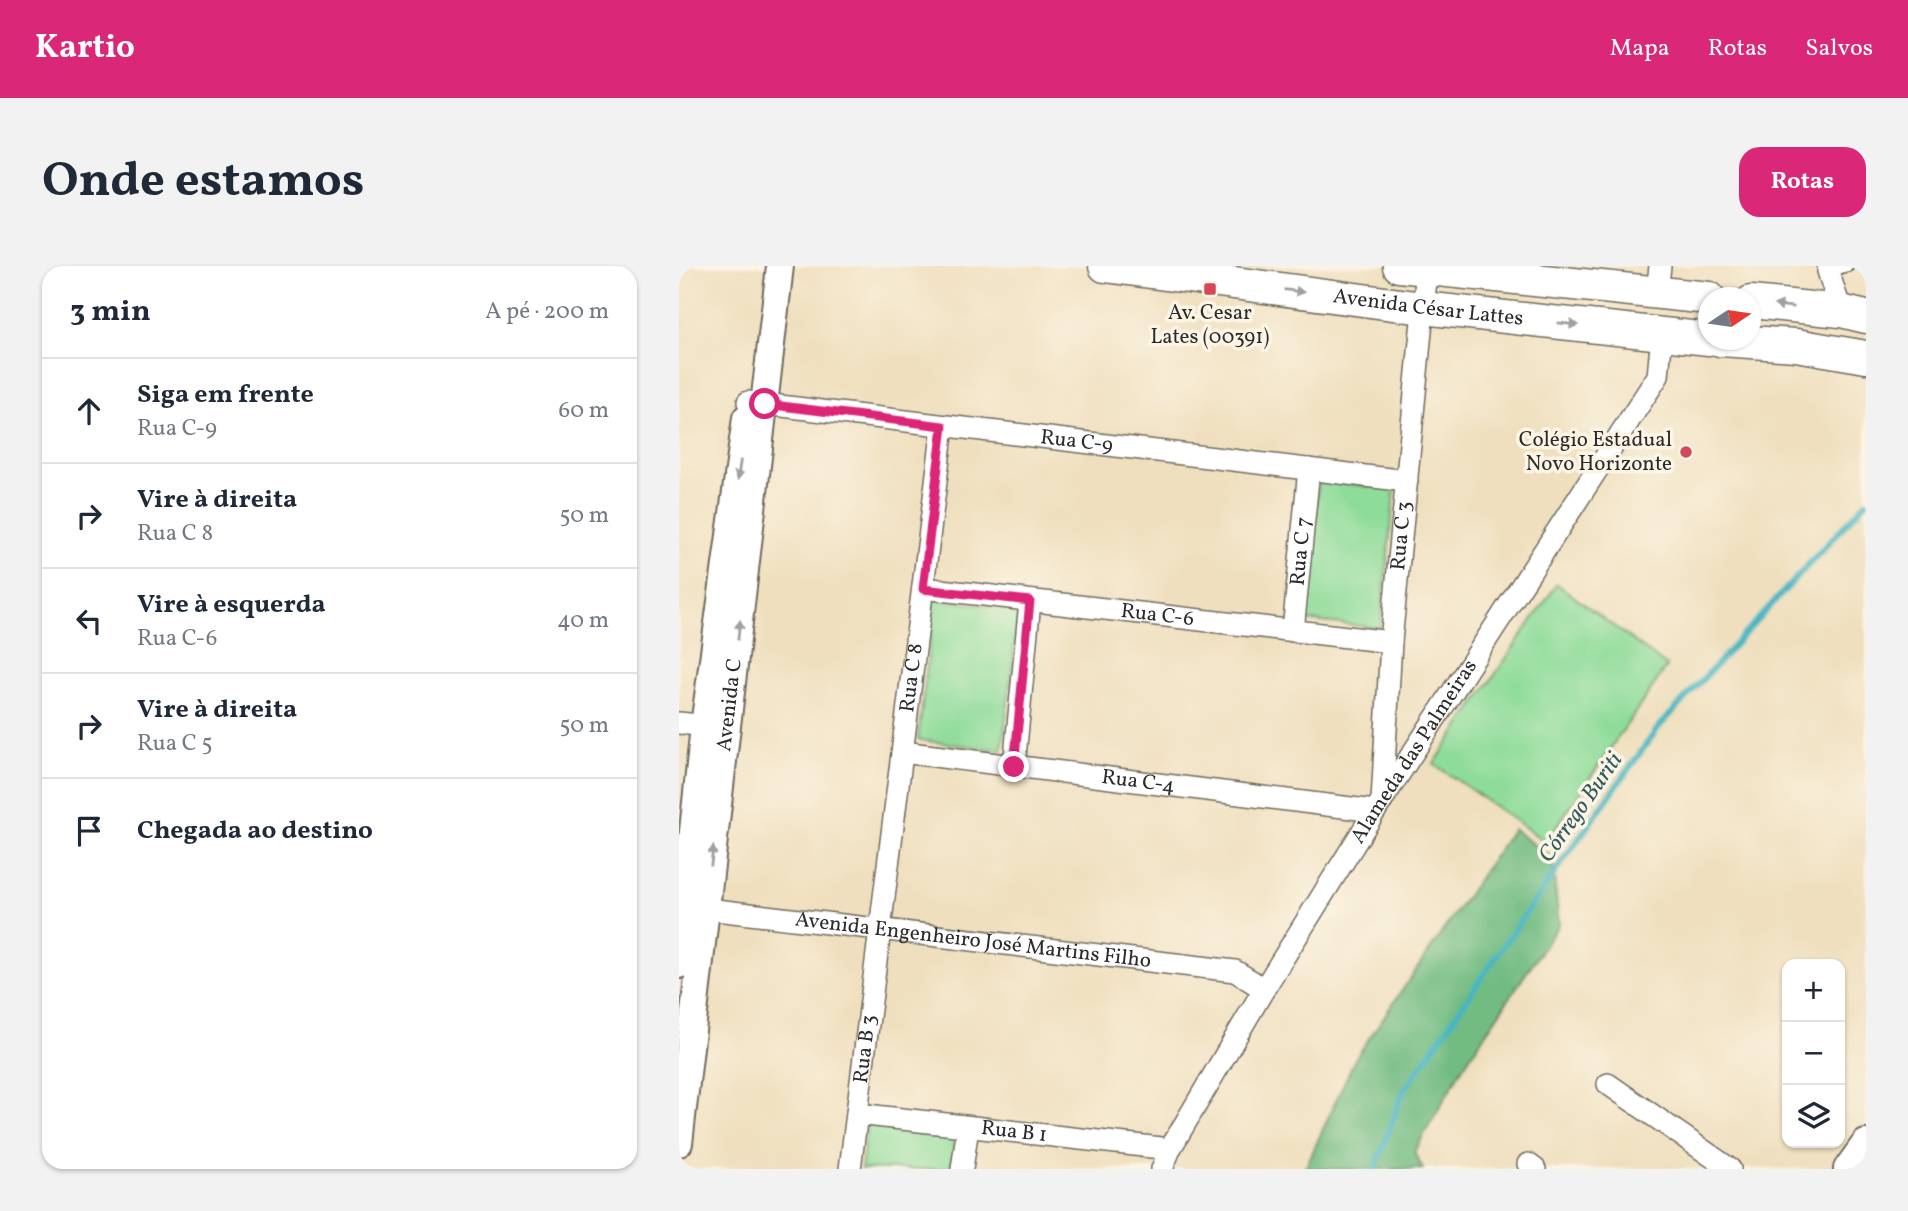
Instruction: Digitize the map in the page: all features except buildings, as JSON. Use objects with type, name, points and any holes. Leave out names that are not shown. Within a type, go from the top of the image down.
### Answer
[{"type":"main road","name":"Avenida César Lattes","points":[[1105,266],[1423,308],[1698,338]]},
{"type":"main road","name":"Avenida César Lattes","points":[[1413,268],[1659,279],[1698,294]]},
{"type":"main road","points":[[1761,303],[1853,314]]},
{"type":"main road","points":[[1761,343],[1797,345],[1866,357]]},
{"type":"main road","points":[[1848,1169],[1866,1144]]},
{"type":"street","name":"Avenida C","points":[[756,403],[764,266]]},
{"type":"street","name":"Avenida C","points":[[679,1143],[703,726],[781,266]]},
{"type":"street","name":"Rua C 3","points":[[1378,807],[1423,308],[1413,268]]},
{"type":"street","points":[[1835,268],[1853,314]]},
{"type":"street","name":"Alameda das Palmeiras","points":[[1166,1159],[1264,989],[1378,807],[1658,376],[1662,335]]},
{"type":"street","name":"Rua C-9","points":[[756,403],[1407,481]]},
{"type":"street","name":"Rua C 8","points":[[880,929],[943,426]]},
{"type":"street","name":"Rua C 7","points":[[1293,631],[1309,469]]},
{"type":"street","name":"Rua C-6","points":[[923,589],[1391,642]]},
{"type":"street","points":[[1014,767],[1030,601]]},
{"type":"street","name":"Rua C-4","points":[[902,752],[1378,807]]},
{"type":"street","name":"Avenida C","points":[[679,965],[691,907]]},
{"type":"street","name":"Avenida Engenheiro José Martins Filho","points":[[691,907],[1235,971],[1264,989]]},
{"type":"street","name":"Rua B 3","points":[[850,1169],[880,929]]},
{"type":"street","points":[[1608,1084],[1730,1169]]},
{"type":"street","name":"Rua B 1","points":[[857,1114],[968,1127],[1166,1159]]},
{"type":"street","points":[[962,1169],[968,1127]]},
{"type":"green space","points":[[1319,481],[1395,489],[1380,628],[1304,620]]},
{"type":"green space","points":[[1557,584],[1667,666],[1546,842],[1434,764]]},
{"type":"green space","points":[[935,599],[1019,610],[1002,750],[918,740]]},
{"type":"green space","points":[[1513,829],[1552,858],[1559,924],[1461,1070],[1414,1152],[1423,1169],[1305,1169],[1355,1059]]},
{"type":"green space","points":[[867,1123],[955,1133],[951,1169],[861,1169]]},
{"type":"waterway","name":"Córrego Buriti","points":[[1375,1169],[1402,1094],[1523,917],[1658,728],[1866,502]]},
{"type":"place","name":"Av. Cesar Lates (00391)","points":[[1210,289]]},
{"type":"place","name":"Colégio Estadual Novo Horizonte","points":[[1686,452]]},
{"type":"route","points":[[765,404],[943,426],[923,589],[1030,601],[1014,767]]}]
